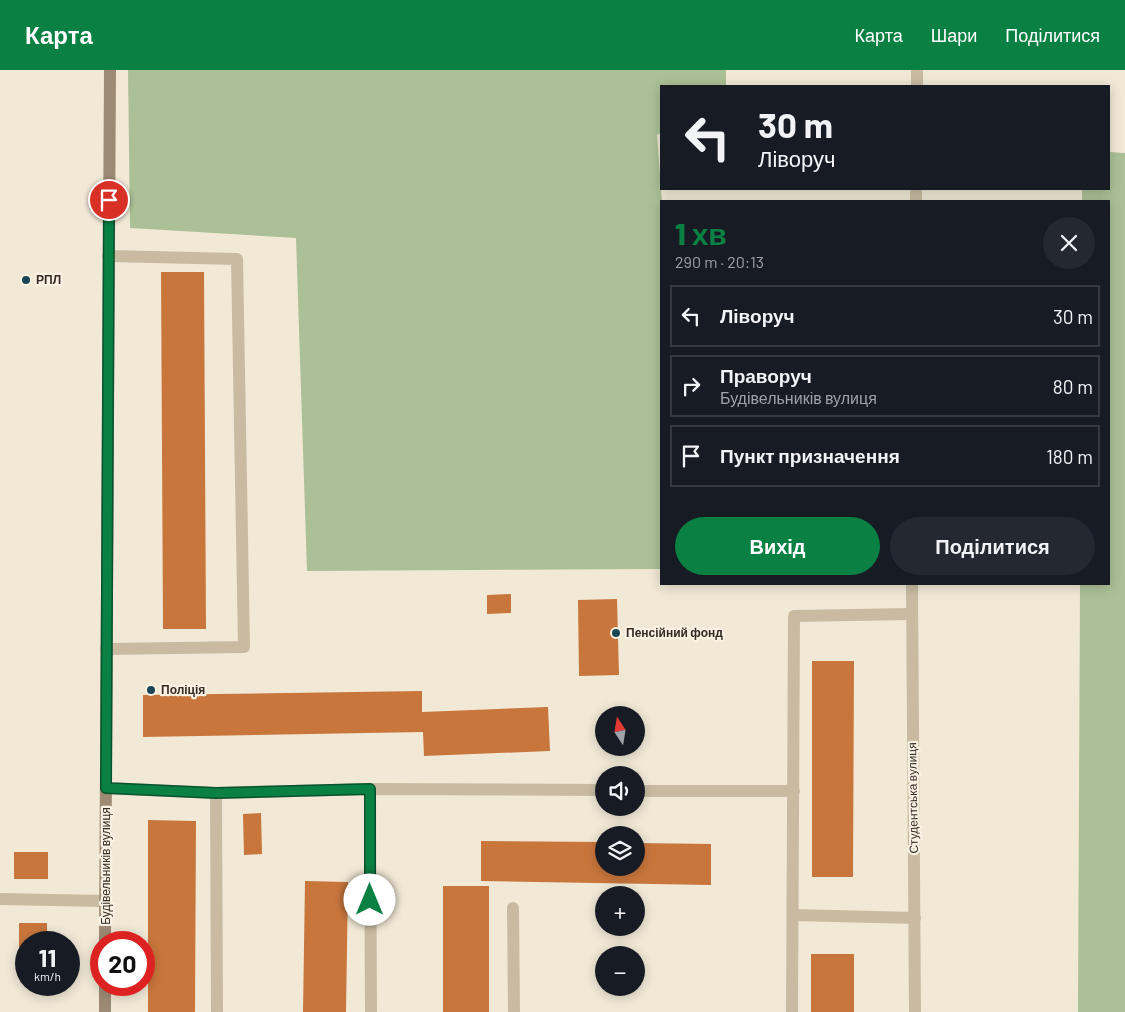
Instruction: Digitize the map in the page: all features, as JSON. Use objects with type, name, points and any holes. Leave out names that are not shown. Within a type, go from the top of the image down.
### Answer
[{"type":"street","name":"Будівельників вулиця","points":[[105,931],[110,70]]},
{"type":"street","points":[[917,70],[917,85]]},
{"type":"street","points":[[106,649],[244,646],[237,259],[108,256]]},
{"type":"street","name":"Студентська вулиця","points":[[912,585],[914,1012]]},
{"type":"street","points":[[792,1012],[794,616],[911,614]]},
{"type":"street","points":[[106,788],[216,793],[370,789],[595,790]]},
{"type":"street","points":[[370,789],[371,1012]]},
{"type":"street","points":[[645,790],[794,791]]},
{"type":"street","points":[[216,793],[217,1012]]},
{"type":"street","points":[[0,899],[105,901]]},
{"type":"street","points":[[513,908],[514,1012]]},
{"type":"street","points":[[793,915],[915,918]]},
{"type":"street","points":[[105,996],[105,1012]]},
{"type":"green space","points":[[128,70],[726,70],[726,85],[660,85],[660,134],[657,135],[662,200],[660,200],[660,569],[307,571],[296,238],[130,228]]},
{"type":"green space","points":[[1110,152],[1125,153],[1125,1012],[1078,1012],[1080,585],[1110,585],[1110,200],[1082,200],[1082,190],[1110,190]]},
{"type":"building","points":[[161,272],[204,272],[206,629],[163,629]]},
{"type":"building","points":[[511,594],[511,613],[487,614],[487,595]]},
{"type":"building","points":[[617,599],[619,675],[579,676],[578,600]]},
{"type":"building","points":[[812,661],[854,661],[853,877],[812,877]]},
{"type":"building","points":[[422,691],[422,712],[548,707],[550,751],[424,756],[423,732],[143,737],[143,695]]},
{"type":"building","points":[[261,813],[262,854],[244,855],[243,814]]},
{"type":"building","points":[[148,820],[196,821],[195,1012],[148,1012],[148,996],[155,996],[155,931],[148,931]]},
{"type":"building","points":[[481,841],[595,842],[595,876],[645,876],[645,843],[711,844],[711,885],[481,881]]},
{"type":"building","points":[[14,852],[48,852],[48,879],[14,879]]},
{"type":"building","points":[[305,881],[348,882],[346,1012],[303,1012]]},
{"type":"building","points":[[443,886],[489,886],[489,1012],[443,1012]]},
{"type":"building","points":[[19,923],[47,923],[47,931],[19,931]]},
{"type":"building","points":[[811,954],[854,954],[854,1012],[811,1012]]},
{"type":"place","name":"РПЛ","points":[[26,280]]},
{"type":"place","name":"Пенсійний фонд","points":[[616,633]]},
{"type":"place","name":"Поліція","points":[[151,690]]},
{"type":"route","points":[[109,200],[106,788],[216,793],[370,789],[370,900]]}]
